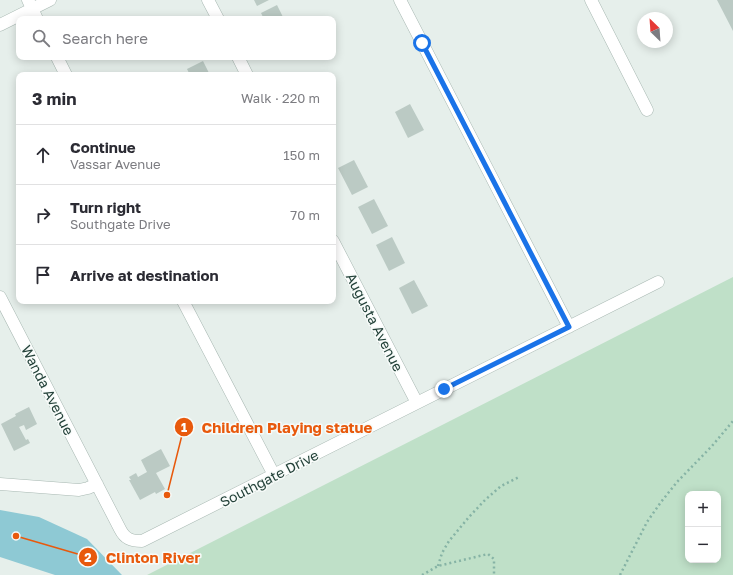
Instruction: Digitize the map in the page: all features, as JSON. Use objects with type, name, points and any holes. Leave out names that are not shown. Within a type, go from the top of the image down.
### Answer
[{"type":"street","points":[[18,16],[50,0]]},
{"type":"street","points":[[208,0],[216,16]]},
{"type":"street","points":[[400,0],[569,327]]},
{"type":"street","points":[[591,0],[647,110]]},
{"type":"street","points":[[0,25],[16,17]]},
{"type":"street","points":[[58,60],[64,72]]},
{"type":"street","points":[[240,60],[246,72]]},
{"type":"street","name":"Augusta Avenue","points":[[336,247],[417,403]]},
{"type":"street","name":"Southgate Drive","points":[[97,484],[124,536],[130,539],[142,541],[658,282]]},
{"type":"street","name":"Wanda Avenue","points":[[0,297],[97,484]]},
{"type":"street","points":[[186,304],[274,475]]},
{"type":"street","points":[[0,484],[80,490],[97,484]]},
{"type":"path","points":[[620,575],[647,522],[661,502],[677,482],[712,446],[733,421]]},
{"type":"path","points":[[438,566],[442,553],[449,541],[469,517],[501,486],[519,477]]},
{"type":"path","points":[[422,575],[438,566],[488,554],[494,559],[494,575]]},
{"type":"green space","points":[[733,277],[733,575],[147,575]]},
{"type":"water","points":[[0,510],[39,517],[87,539],[122,575],[55,575],[0,557]]},
{"type":"building","points":[[254,0],[269,0],[257,6]]},
{"type":"building","points":[[717,0],[733,0],[733,31]]},
{"type":"building","points":[[277,5],[282,16],[262,16],[261,13]]},
{"type":"building","points":[[203,61],[208,72],[188,72],[187,69]]},
{"type":"building","points":[[410,104],[424,130],[408,138],[395,112]]},
{"type":"building","points":[[354,160],[368,187],[352,195],[338,168]]},
{"type":"building","points":[[374,199],[388,226],[372,234],[358,207]]},
{"type":"building","points":[[392,237],[405,263],[389,271],[376,245]]},
{"type":"building","points":[[414,280],[428,306],[412,314],[399,288]]},
{"type":"building","points":[[29,407],[37,424],[26,430],[24,425],[19,427],[26,440],[28,439],[30,443],[14,451],[1,424],[16,416],[15,414]]},
{"type":"building","points":[[161,449],[170,466],[156,473],[165,489],[156,494],[155,492],[140,500],[129,480],[131,480],[129,477],[136,473],[138,477],[147,472],[141,460]]},
{"type":"place","name":"Children Playing statue","points":[[167,495]]},
{"type":"place","name":"Clinton River","points":[[16,536]]},
{"type":"route","points":[[422,43],[569,327],[444,389]]}]
